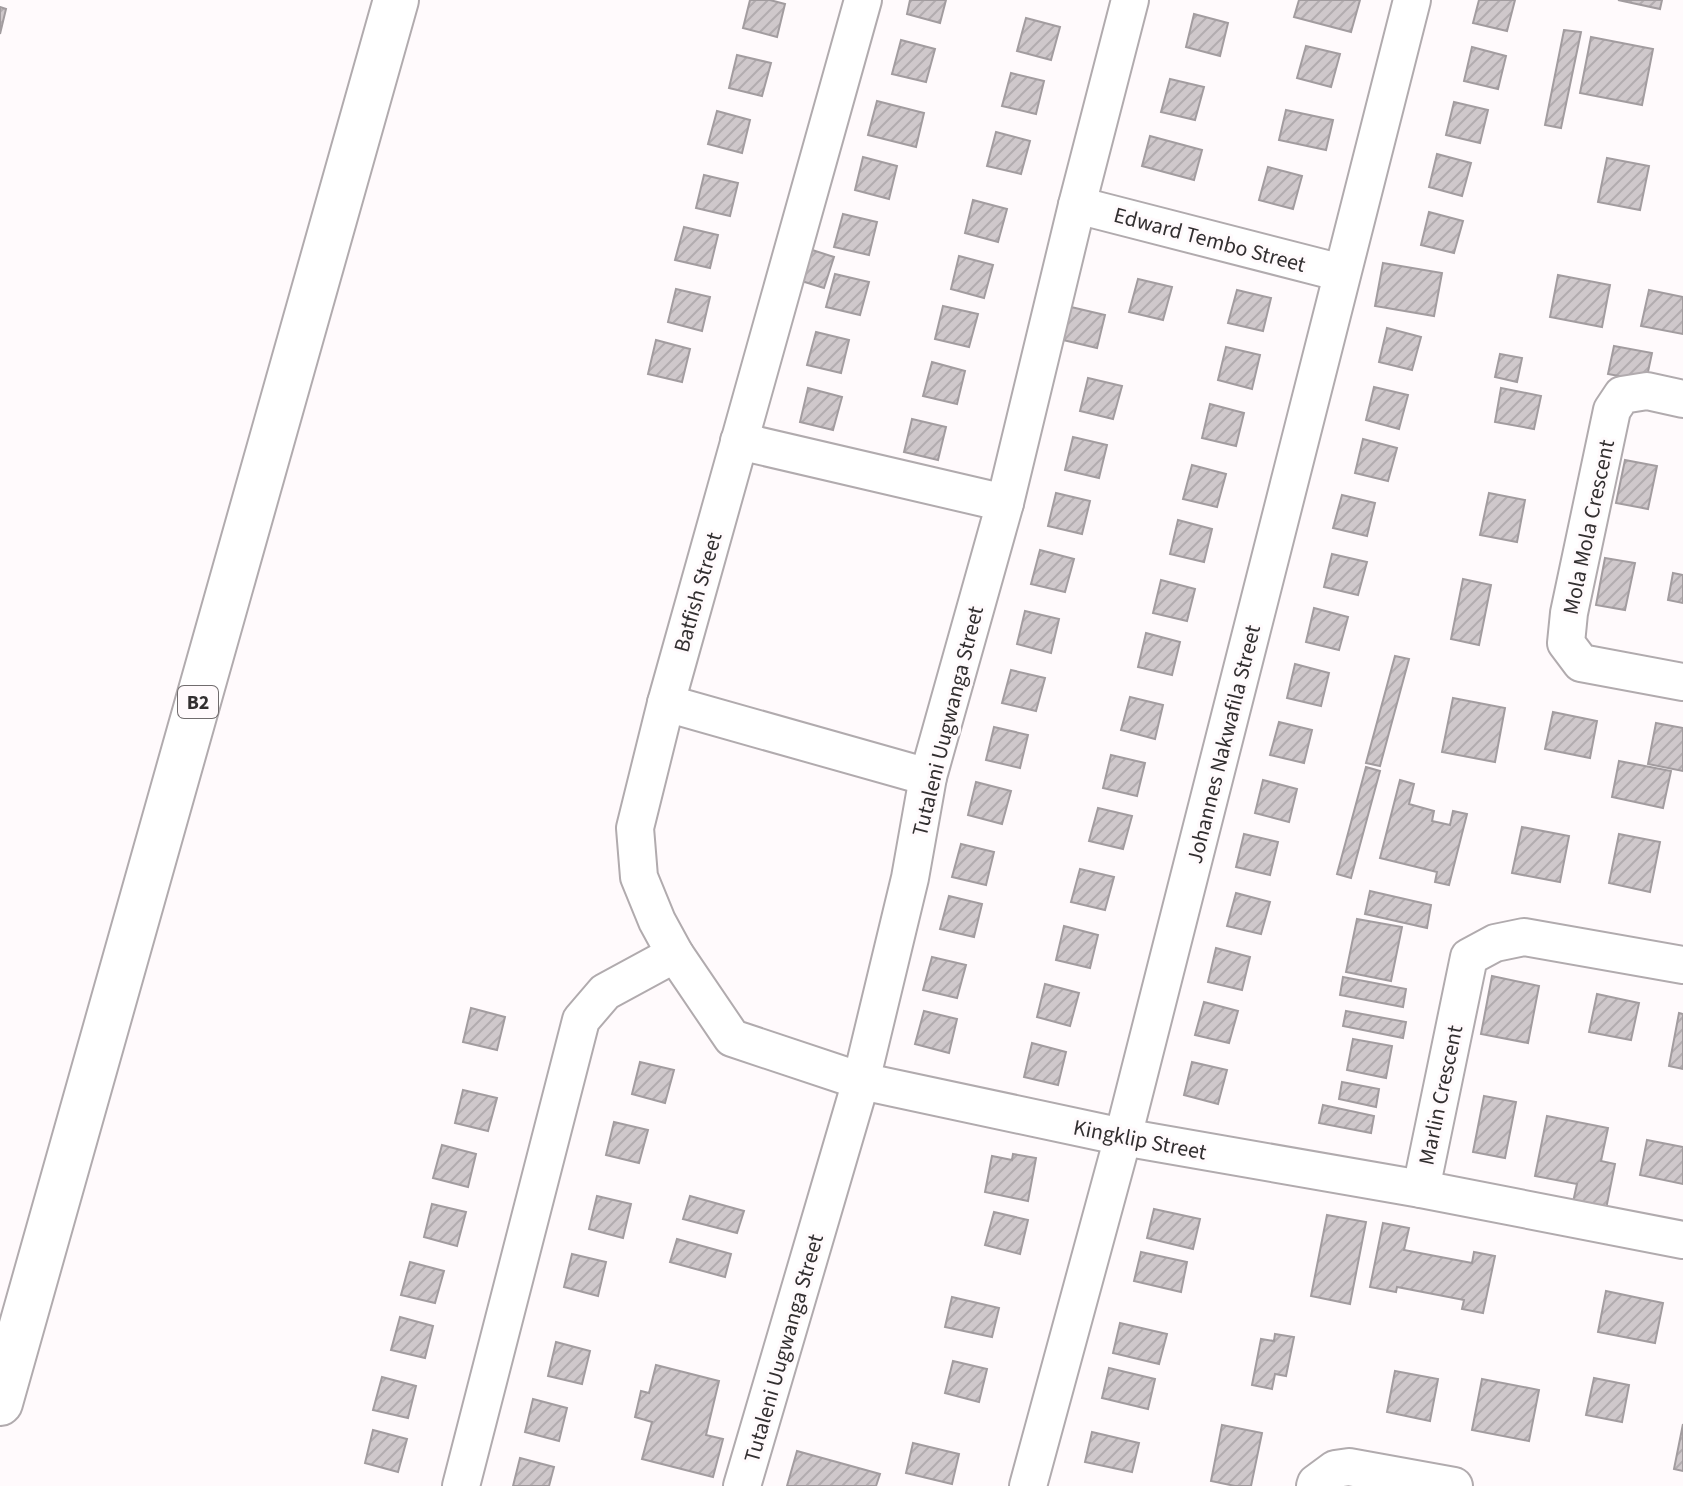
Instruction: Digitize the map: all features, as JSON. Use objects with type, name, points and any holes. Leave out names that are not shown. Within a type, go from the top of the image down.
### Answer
[{"type":"highway","name":"B2","points":[[0,1335],[375,0]]},
{"type":"highway","name":"B2","points":[[0,1403],[396,0]]},
{"type":"street","name":"Batfish Street","points":[[861,1081],[732,1038],[675,954],[657,921],[639,877],[635,828],[666,703],[863,0]]},
{"type":"street","name":"Tutaleni Uugwanga Street","points":[[742,1486],[861,1081],[910,878],[928,777],[1005,503],[1130,0]]},
{"type":"street","name":"Johannes Nakwafila Street","points":[[1028,1486],[1123,1137],[1412,0]]},
{"type":"street","name":"Edward Tembo Street","points":[[1077,205],[1342,273]]},
{"type":"street","name":"Mola Mola Crescent","points":[[1683,399],[1647,391],[1622,395],[1612,410],[1569,613],[1566,643],[1581,663],[1683,682]]},
{"type":"street","points":[[739,441],[1005,503]]},
{"type":"street","points":[[666,703],[928,777]]},
{"type":"street","name":"Marlin Crescent","points":[[1683,965],[1524,937],[1495,943],[1469,957],[1421,1189],[1683,1240]]},
{"type":"street","points":[[461,1486],[581,1020],[605,992],[675,954]]},
{"type":"street","name":"Kingklip Street","points":[[861,1081],[1123,1137],[1421,1189]]},
{"type":"street","points":[[1315,1486],[1335,1469],[1349,1467],[1454,1486]]},
{"type":"building","points":[[750,0],[785,4],[777,37],[743,28]]},
{"type":"building","points":[[910,0],[946,0],[940,23],[907,14]]},
{"type":"building","points":[[1299,0],[1360,0],[1351,32],[1294,17]]},
{"type":"building","points":[[1479,0],[1515,0],[1507,31],[1473,23]]},
{"type":"building","points":[[1618,0],[1662,0],[1660,9]]},
{"type":"building","points":[[0,7],[6,9],[0,34]]},
{"type":"building","points":[[1194,14],[1228,23],[1220,56],[1186,47]]},
{"type":"building","points":[[1026,18],[1060,27],[1051,60],[1017,51]]},
{"type":"building","points":[[1564,30],[1581,32],[1561,128],[1545,125]]},
{"type":"building","points":[[1591,37],[1653,49],[1642,105],[1580,93]]},
{"type":"building","points":[[901,40],[935,49],[926,82],[892,74]]},
{"type":"building","points":[[1306,46],[1340,54],[1331,87],[1297,78]]},
{"type":"building","points":[[1472,47],[1506,56],[1498,89],[1464,81]]},
{"type":"building","points":[[737,55],[771,63],[762,96],[729,88]]},
{"type":"building","points":[[1011,73],[1044,81],[1036,114],[1002,106]]},
{"type":"building","points":[[1170,79],[1204,87],[1195,120],[1161,112]]},
{"type":"building","points":[[877,101],[924,113],[916,147],[868,135]]},
{"type":"building","points":[[1454,102],[1488,110],[1480,143],[1446,135]]},
{"type":"building","points":[[1286,110],[1333,120],[1326,150],[1279,140]]},
{"type":"building","points":[[717,111],[750,120],[742,153],[708,144]]},
{"type":"building","points":[[996,132],[1030,141],[1021,174],[987,166]]},
{"type":"building","points":[[1150,136],[1202,150],[1194,180],[1142,166]]},
{"type":"building","points":[[1437,154],[1471,163],[1462,196],[1429,187]]},
{"type":"building","points":[[863,157],[897,166],[889,199],[855,190]]},
{"type":"building","points":[[1607,158],[1649,166],[1640,210],[1598,202]]},
{"type":"building","points":[[1268,167],[1302,176],[1293,209],[1259,200]]},
{"type":"building","points":[[704,175],[738,183],[730,216],[696,208]]},
{"type":"building","points":[[973,200],[1007,209],[998,242],[965,233]]},
{"type":"building","points":[[1429,212],[1463,221],[1454,253],[1421,245]]},
{"type":"building","points":[[843,214],[877,222],[869,255],[834,247]]},
{"type":"building","points":[[684,227],[718,235],[710,268],[675,260]]},
{"type":"building","points":[[803,247],[834,257],[824,288],[792,278]]},
{"type":"building","points":[[959,256],[993,265],[984,298],[951,289]]},
{"type":"building","points":[[1383,263],[1442,273],[1434,316],[1375,306]]},
{"type":"building","points":[[835,274],[869,282],[860,315],[826,307]]},
{"type":"building","points":[[1558,275],[1610,285],[1602,327],[1550,317]]},
{"type":"building","points":[[1138,279],[1172,287],[1163,320],[1129,312]]},
{"type":"building","points":[[676,289],[710,297],[702,331],[668,322]]},
{"type":"building","points":[[1237,290],[1271,298],[1263,331],[1228,323]]},
{"type":"building","points":[[1649,290],[1683,297],[1683,334],[1641,326]]},
{"type":"building","points":[[943,306],[978,314],[969,347],[935,339]]},
{"type":"building","points":[[1071,307],[1105,315],[1097,348],[1063,340]]},
{"type":"building","points":[[1387,328],[1421,337],[1412,370],[1379,362]]},
{"type":"building","points":[[816,332],[849,340],[841,373],[807,365]]},
{"type":"building","points":[[656,340],[690,349],[682,382],[648,374]]},
{"type":"building","points":[[1614,346],[1652,353],[1646,381],[1608,374]]},
{"type":"building","points":[[1226,347],[1260,355],[1252,389],[1218,380]]},
{"type":"building","points":[[1500,354],[1522,358],[1517,382],[1495,377]]},
{"type":"building","points":[[932,362],[965,371],[957,404],[923,396]]},
{"type":"building","points":[[1088,378],[1122,386],[1113,419],[1080,411]]},
{"type":"building","points":[[1374,387],[1408,395],[1399,429],[1366,420]]},
{"type":"building","points":[[808,388],[842,397],[833,430],[800,422]]},
{"type":"building","points":[[1501,388],[1541,396],[1534,429],[1495,422]]},
{"type":"building","points":[[1210,404],[1244,413],[1236,446],[1202,438]]},
{"type":"building","points":[[912,419],[946,427],[938,460],[904,452]]},
{"type":"building","points":[[1073,437],[1107,445],[1099,478],[1065,470]]},
{"type":"building","points":[[1363,439],[1397,448],[1388,481],[1355,473]]},
{"type":"building","points":[[1625,460],[1657,466],[1648,509],[1616,503]]},
{"type":"building","points":[[1192,465],[1226,474],[1217,507],[1183,499]]},
{"type":"building","points":[[1056,493],[1090,501],[1082,534],[1048,526]]},
{"type":"building","points":[[1489,493],[1525,500],[1517,542],[1480,535]]},
{"type":"building","points":[[1342,495],[1375,503],[1367,536],[1333,528]]},
{"type":"building","points":[[1178,520],[1212,529],[1204,562],[1170,554]]},
{"type":"building","points":[[1040,550],[1074,559],[1065,592],[1031,584]]},
{"type":"building","points":[[1332,554],[1367,562],[1358,595],[1324,587]]},
{"type":"building","points":[[1605,558],[1635,563],[1625,610],[1596,605]]},
{"type":"building","points":[[1673,573],[1683,575],[1683,603],[1668,600]]},
{"type":"building","points":[[1463,579],[1491,585],[1479,645],[1451,639]]},
{"type":"building","points":[[1161,580],[1195,589],[1187,621],[1153,613]]},
{"type":"building","points":[[1314,608],[1348,617],[1339,650],[1306,642]]},
{"type":"building","points":[[1025,611],[1059,619],[1051,653],[1017,644]]},
{"type":"building","points":[[1146,633],[1180,642],[1172,675],[1138,667]]},
{"type":"building","points":[[1395,656],[1409,659],[1380,766],[1366,763]]},
{"type":"building","points":[[1295,664],[1329,673],[1321,706],[1287,698]]},
{"type":"building","points":[[1011,670],[1045,678],[1036,711],[1002,703]]},
{"type":"building","points":[[1130,697],[1163,705],[1155,739],[1121,730]]},
{"type":"building","points":[[1453,698],[1505,708],[1495,762],[1442,752]]},
{"type":"building","points":[[1553,712],[1597,721],[1590,758],[1545,749]]},
{"type":"building","points":[[1279,722],[1312,730],[1304,763],[1270,755]]},
{"type":"building","points":[[1656,723],[1683,728],[1683,771],[1648,764]]},
{"type":"building","points":[[994,727],[1028,735],[1020,768],[986,760]]},
{"type":"building","points":[[1111,755],[1145,763],[1137,796],[1103,788]]},
{"type":"building","points":[[1619,761],[1671,771],[1663,808],[1612,797]]},
{"type":"building","points":[[1366,767],[1380,771],[1351,878],[1337,874]]},
{"type":"building","points":[[1263,780],[1297,789],[1289,822],[1255,813]]},
{"type":"building","points":[[1400,780],[1414,784],[1409,804],[1434,811],[1432,821],[1450,825],[1453,811],[1467,814],[1449,885],[1435,882],[1437,872],[1380,858]]},
{"type":"building","points":[[976,782],[1011,791],[1002,824],[968,815]]},
{"type":"building","points":[[1098,808],[1132,816],[1123,849],[1089,841]]},
{"type":"building","points":[[1522,827],[1569,836],[1560,882],[1512,873]]},
{"type":"building","points":[[1244,834],[1278,842],[1270,875],[1236,867]]},
{"type":"building","points":[[1619,834],[1660,842],[1650,892],[1609,883]]},
{"type":"building","points":[[961,844],[994,852],[986,885],[952,877]]},
{"type":"building","points":[[1080,869],[1114,877],[1105,910],[1071,902]]},
{"type":"building","points":[[1370,891],[1431,905],[1427,928],[1365,914]]},
{"type":"building","points":[[1236,893],[1270,902],[1261,934],[1227,926]]},
{"type":"building","points":[[949,896],[982,904],[974,937],[940,929]]},
{"type":"building","points":[[1357,919],[1402,927],[1391,981],[1346,972]]},
{"type":"building","points":[[1064,926],[1098,935],[1090,968],[1056,960]]},
{"type":"building","points":[[1216,948],[1250,957],[1242,990],[1208,982]]},
{"type":"building","points":[[932,957],[966,965],[957,998],[923,990]]},
{"type":"building","points":[[1492,976],[1539,986],[1528,1043],[1481,1034]]},
{"type":"building","points":[[1343,977],[1406,989],[1403,1007],[1340,995]]},
{"type":"building","points":[[1045,984],[1079,993],[1070,1026],[1037,1017]]},
{"type":"building","points":[[1597,994],[1639,1003],[1631,1040],[1589,1032]]},
{"type":"building","points":[[1204,1002],[1238,1011],[1229,1043],[1195,1035]]},
{"type":"building","points":[[471,1008],[505,1017],[497,1050],[463,1042]]},
{"type":"building","points":[[924,1011],[957,1019],[949,1053],[915,1044]]},
{"type":"building","points":[[1346,1011],[1406,1022],[1403,1038],[1343,1026]]},
{"type":"building","points":[[1679,1013],[1683,1014],[1683,1069],[1669,1066]]},
{"type":"building","points":[[1353,1039],[1392,1046],[1386,1078],[1347,1070]]},
{"type":"building","points":[[1032,1043],[1066,1052],[1058,1085],[1024,1077]]},
{"type":"building","points":[[640,1062],[674,1070],[665,1103],[632,1094]]},
{"type":"building","points":[[1192,1062],[1227,1070],[1218,1104],[1184,1095]]},
{"type":"building","points":[[1342,1082],[1379,1089],[1376,1107],[1339,1099]]},
{"type":"building","points":[[463,1090],[497,1098],[488,1131],[455,1123]]},
{"type":"building","points":[[1484,1096],[1516,1102],[1505,1158],[1473,1152]]},
{"type":"building","points":[[1323,1105],[1374,1116],[1371,1133],[1319,1123]]},
{"type":"building","points":[[1547,1116],[1608,1128],[1601,1161],[1615,1164],[1606,1209],[1573,1202],[1577,1184],[1535,1176]]},
{"type":"building","points":[[614,1122],[648,1130],[639,1163],[606,1155]]},
{"type":"building","points":[[1647,1140],[1683,1147],[1683,1184],[1640,1175]]},
{"type":"building","points":[[442,1145],[476,1154],[468,1187],[433,1178]]},
{"type":"building","points":[[1013,1154],[1036,1158],[1028,1201],[985,1192],[992,1156],[1012,1160]]},
{"type":"building","points":[[597,1196],[631,1204],[623,1238],[589,1229]]},
{"type":"building","points":[[690,1196],[744,1211],[737,1233],[683,1219]]},
{"type":"building","points":[[432,1204],[466,1212],[457,1246],[424,1237]]},
{"type":"building","points":[[1154,1209],[1200,1219],[1193,1249],[1147,1238]]},
{"type":"building","points":[[994,1212],[1028,1220],[1020,1254],[985,1245]]},
{"type":"building","points":[[1327,1215],[1366,1222],[1350,1304],[1311,1296]]},
{"type":"building","points":[[1383,1223],[1409,1228],[1404,1250],[1472,1263],[1474,1252],[1495,1256],[1483,1313],[1462,1309],[1464,1300],[1397,1287],[1396,1292],[1370,1287]]},
{"type":"building","points":[[677,1239],[731,1254],[725,1277],[670,1262]]},
{"type":"building","points":[[1141,1252],[1187,1262],[1181,1292],[1134,1281]]},
{"type":"building","points":[[572,1254],[606,1262],[598,1296],[564,1287]]},
{"type":"building","points":[[410,1262],[444,1271],[435,1303],[401,1295]]},
{"type":"building","points":[[1606,1291],[1663,1303],[1655,1343],[1598,1332]]},
{"type":"building","points":[[952,1297],[999,1308],[992,1337],[945,1327]]},
{"type":"building","points":[[400,1317],[433,1326],[425,1358],[391,1350]]},
{"type":"building","points":[[1120,1323],[1167,1334],[1159,1364],[1113,1353]]},
{"type":"building","points":[[1275,1334],[1294,1337],[1286,1376],[1275,1374],[1272,1389],[1252,1385],[1261,1339],[1274,1341]]},
{"type":"building","points":[[556,1342],[590,1351],[582,1384],[548,1376]]},
{"type":"building","points":[[953,1361],[987,1369],[979,1402],[945,1393]]},
{"type":"building","points":[[656,1365],[719,1381],[706,1435],[723,1439],[713,1477],[642,1459],[652,1422],[635,1417],[641,1391],[649,1393]]},
{"type":"building","points":[[1109,1368],[1155,1379],[1148,1409],[1102,1398]]},
{"type":"building","points":[[1395,1371],[1438,1379],[1430,1421],[1387,1412]]},
{"type":"building","points":[[382,1377],[416,1386],[408,1418],[373,1410]]},
{"type":"building","points":[[1594,1378],[1629,1385],[1622,1422],[1586,1415]]},
{"type":"building","points":[[1482,1379],[1539,1390],[1529,1441],[1472,1430]]},
{"type":"building","points":[[533,1399],[567,1408],[559,1441],[525,1432]]},
{"type":"building","points":[[1683,1424],[1683,1471],[1674,1469]]},
{"type":"building","points":[[1222,1425],[1262,1433],[1251,1486],[1211,1481]]},
{"type":"building","points":[[373,1430],[407,1439],[398,1472],[365,1463]]},
{"type":"building","points":[[1092,1432],[1139,1443],[1132,1472],[1085,1462]]},
{"type":"building","points":[[913,1443],[959,1454],[952,1484],[906,1473]]},
{"type":"building","points":[[797,1451],[880,1474],[876,1486],[787,1486]]},
{"type":"building","points":[[520,1458],[554,1467],[549,1486],[513,1486]]}]
